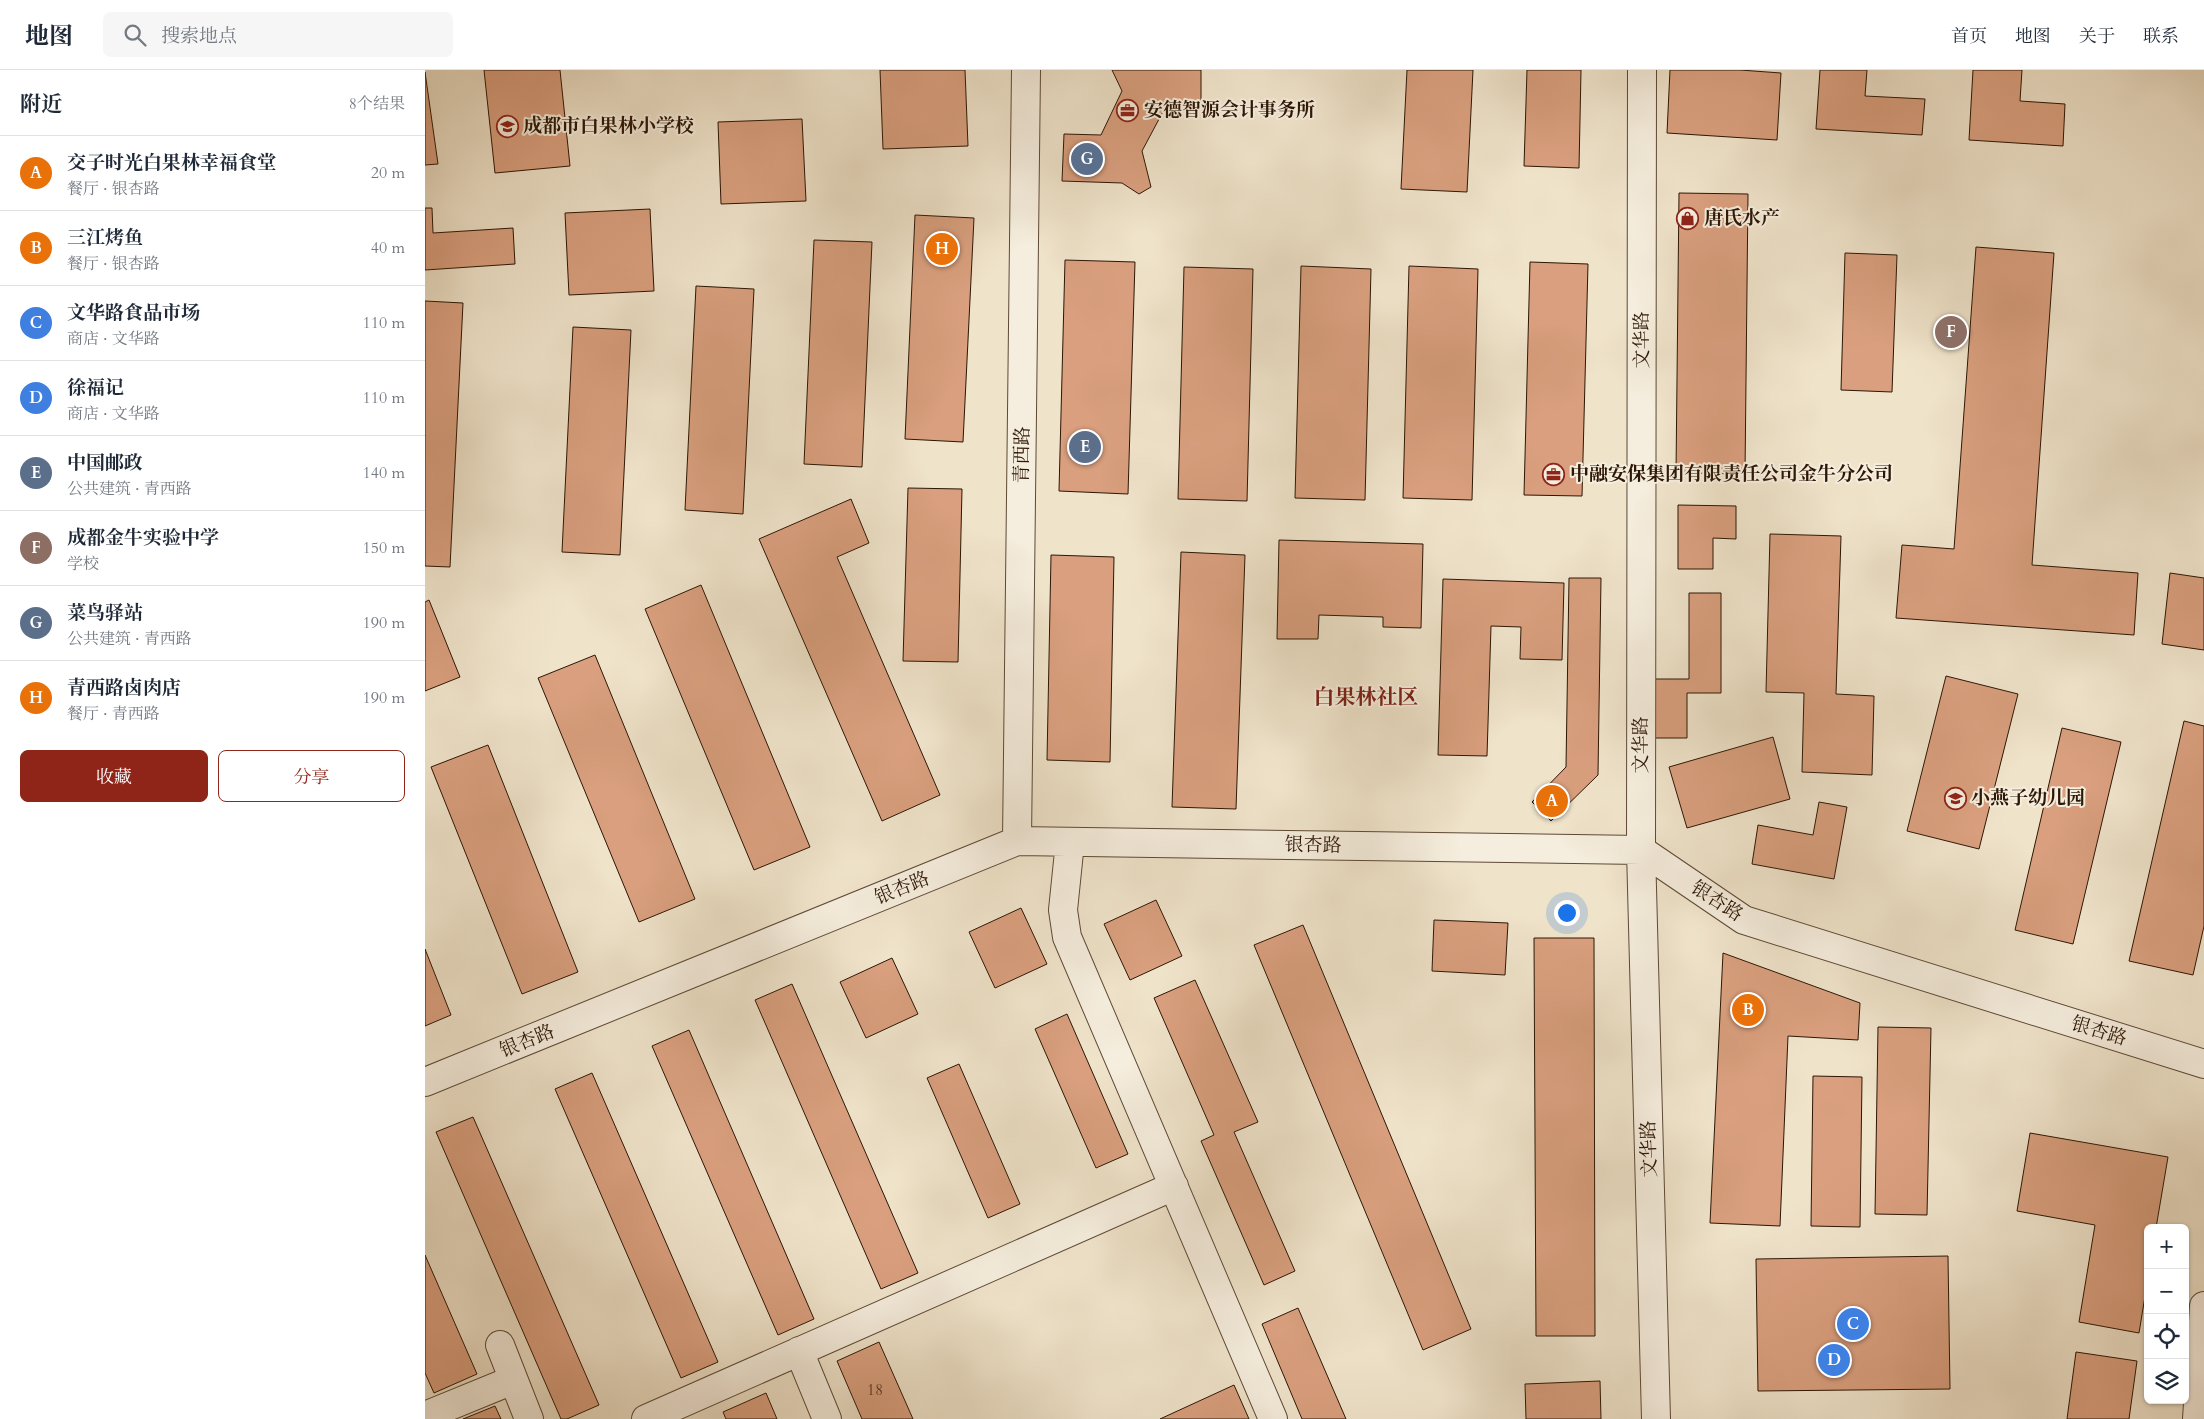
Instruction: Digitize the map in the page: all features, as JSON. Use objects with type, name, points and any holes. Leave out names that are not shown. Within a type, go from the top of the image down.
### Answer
[{"type":"street","name":"青西路","points":[[1017,841],[1026,70]]},
{"type":"street","name":"文华路","points":[[1642,70],[1641,850],[1657,1419]]},
{"type":"street","name":"银杏路","points":[[425,1082],[1017,841],[1641,850],[1743,920],[2204,1064]]},
{"type":"street","points":[[1070,842],[1063,910],[1067,937],[1273,1419]]},
{"type":"street","points":[[646,1419],[692,1410],[799,1351],[1174,1186]]},
{"type":"street","points":[[2197,1419],[2204,1306]]},
{"type":"street","points":[[499,1345],[529,1419]]},
{"type":"street","points":[[799,1351],[827,1419]]},
{"type":"street","points":[[425,1416],[513,1380]]},
{"type":"building","points":[[484,70],[560,70],[570,166],[495,173]]},
{"type":"building","points":[[880,70],[965,70],[968,146],[883,149]]},
{"type":"building","points":[[1112,70],[1201,70],[1201,106],[1166,106],[1142,151],[1151,187],[1139,194],[1122,183],[1062,181],[1064,134],[1101,135],[1122,91]]},
{"type":"building","points":[[1407,70],[1473,70],[1467,192],[1401,189]]},
{"type":"building","points":[[1527,70],[1581,70],[1579,168],[1524,166]]},
{"type":"building","points":[[1670,70],[1740,70],[1781,73],[1777,140],[1667,133]]},
{"type":"building","points":[[1820,70],[1867,70],[1865,96],[1925,99],[1922,135],[1816,129]]},
{"type":"building","points":[[1973,70],[2022,70],[2020,101],[2065,104],[2063,146],[1969,140]]},
{"type":"building","points":[[425,72],[438,164],[425,165]]},
{"type":"building","points":[[802,119],[806,201],[721,204],[718,122]]},
{"type":"building","points":[[1679,193],[1748,194],[1745,474],[1676,473]]},
{"type":"building","points":[[425,208],[432,208],[433,233],[513,228],[515,264],[425,270]]},
{"type":"building","points":[[650,209],[654,291],[569,295],[565,213]]},
{"type":"building","points":[[915,215],[974,218],[963,442],[905,439]]},
{"type":"building","points":[[814,240],[872,242],[862,467],[804,464]]},
{"type":"building","points":[[1976,247],[2054,253],[2032,565],[2138,573],[2134,635],[1896,618],[1902,545],[1954,549]]},
{"type":"building","points":[[1845,253],[1897,255],[1892,392],[1841,390]]},
{"type":"building","points":[[1065,260],[1135,262],[1128,494],[1059,491]]},
{"type":"building","points":[[1530,262],[1588,264],[1582,496],[1524,495]]},
{"type":"building","points":[[1301,266],[1371,269],[1365,500],[1295,498]]},
{"type":"building","points":[[1409,266],[1478,269],[1472,500],[1403,498]]},
{"type":"building","points":[[1184,267],[1253,269],[1247,501],[1178,499]]},
{"type":"building","points":[[696,286],[754,289],[743,514],[685,510]]},
{"type":"building","points":[[425,301],[463,303],[450,567],[425,566]]},
{"type":"building","points":[[573,327],[631,330],[620,555],[562,552]]},
{"type":"building","points":[[908,488],[962,489],[958,662],[903,661]]},
{"type":"building","points":[[851,499],[869,543],[837,557],[940,795],[882,821],[759,539]]},
{"type":"building","points":[[1678,505],[1736,506],[1736,539],[1713,538],[1713,569],[1678,569]]},
{"type":"building","points":[[1770,534],[1841,536],[1836,694],[1874,696],[1872,775],[1802,772],[1804,693],[1766,692]]},
{"type":"building","points":[[1279,540],[1423,544],[1421,628],[1383,627],[1383,617],[1319,615],[1318,639],[1277,639]]},
{"type":"building","points":[[1181,552],[1245,555],[1236,809],[1172,807]]},
{"type":"building","points":[[1051,555],[1114,557],[1110,762],[1047,760]]},
{"type":"building","points":[[2170,573],[2204,578],[2204,650],[2162,644]]},
{"type":"building","points":[[1569,578],[1601,578],[1598,775],[1551,821],[1532,802],[1566,767]]},
{"type":"building","points":[[1443,579],[1564,583],[1562,660],[1520,659],[1521,627],[1491,626],[1487,756],[1438,755]]},
{"type":"building","points":[[701,585],[810,847],[754,870],[645,609]]},
{"type":"building","points":[[1689,593],[1721,593],[1721,693],[1687,693],[1687,738],[1651,738],[1650,679],[1689,679]]},
{"type":"building","points":[[429,600],[460,677],[425,691],[425,602]]},
{"type":"building","points":[[595,655],[695,899],[639,922],[538,678]]},
{"type":"building","points":[[1946,676],[2018,694],[1979,849],[1907,831]]},
{"type":"building","points":[[2184,721],[2204,726],[2204,926],[2193,975],[2129,961]]},
{"type":"building","points":[[2062,728],[2121,742],[2073,944],[2015,930]]},
{"type":"building","points":[[1773,737],[1790,799],[1687,828],[1669,767]]},
{"type":"building","points":[[488,745],[578,972],[522,994],[431,767]]},
{"type":"building","points":[[1819,802],[1847,807],[1834,879],[1752,864],[1758,825],[1813,835]]},
{"type":"building","points":[[1156,900],[1182,956],[1130,980],[1104,924]]},
{"type":"building","points":[[1021,908],[1047,964],[995,988],[969,932]]},
{"type":"building","points":[[1434,920],[1508,923],[1505,975],[1432,971]]},
{"type":"building","points":[[1303,925],[1471,1329],[1423,1350],[1254,945]]},
{"type":"building","points":[[1534,938],[1594,938],[1595,1336],[1536,1336]]},
{"type":"building","points":[[425,949],[451,1015],[425,1026]]},
{"type":"building","points":[[1723,953],[1860,1003],[1858,1040],[1788,1036],[1780,1226],[1710,1223]]},
{"type":"building","points":[[892,958],[918,1014],[866,1038],[840,982]]},
{"type":"building","points":[[1195,980],[1258,1122],[1234,1132],[1295,1271],[1264,1285],[1201,1141],[1214,1135],[1154,998]]},
{"type":"building","points":[[792,984],[918,1273],[881,1289],[755,1000]]},
{"type":"building","points":[[1067,1014],[1128,1154],[1096,1168],[1035,1029]]},
{"type":"building","points":[[1878,1027],[1931,1028],[1927,1215],[1875,1214]]},
{"type":"building","points":[[689,1030],[814,1319],[778,1335],[652,1046]]},
{"type":"building","points":[[959,1064],[1020,1204],[988,1218],[927,1078]]},
{"type":"building","points":[[592,1073],[718,1362],[681,1378],[555,1089]]},
{"type":"building","points":[[1813,1076],[1862,1077],[1860,1227],[1811,1226]]},
{"type":"building","points":[[473,1117],[599,1405],[567,1419],[561,1419],[436,1132]]},
{"type":"building","points":[[2030,1133],[2168,1157],[2157,1224],[2144,1224],[2144,1302],[2139,1333],[2079,1322],[2095,1225],[2017,1211]]},
{"type":"building","points":[[425,1255],[477,1374],[434,1393],[425,1373]]},
{"type":"building","points":[[1948,1256],[1950,1389],[1758,1391],[1756,1259]]},
{"type":"building","points":[[1298,1308],[1346,1419],[1302,1419],[1262,1324]]},
{"type":"building","points":[[879,1342],[913,1419],[862,1419],[837,1361]]},
{"type":"building","points":[[2076,1352],[2137,1361],[2129,1419],[2067,1419]]},
{"type":"building","points":[[1600,1381],[1601,1419],[1526,1419],[1525,1384]]},
{"type":"building","points":[[1234,1385],[1249,1419],[1160,1419]]},
{"type":"building","points":[[766,1393],[777,1419],[726,1419],[723,1412]]},
{"type":"building","points":[[495,1406],[501,1419],[463,1419]]},
{"type":"place","name":"安德智源会计事务所","points":[[1128,110]]},
{"type":"place","name":"成都市白果林小学校","points":[[507,126]]},
{"type":"place","name":"菜鸟驿站","points":[[1087,159]]},
{"type":"place","name":"唐氏水产","points":[[1688,218]]},
{"type":"place","name":"青西路卤肉店","points":[[942,249]]},
{"type":"place","name":"成都金牛实验中学","points":[[1951,332]]},
{"type":"place","name":"中国邮政","points":[[1085,447]]},
{"type":"place","name":"中融安保集团有限责任公司金牛分公司","points":[[1554,474]]},
{"type":"place","name":"小燕子幼儿园","points":[[1955,798]]},
{"type":"place","name":"交子时光白果林幸福食堂","points":[[1552,801]]},
{"type":"place","name":"三江烤鱼","points":[[1748,1010]]},
{"type":"place","name":"文华路食品市场","points":[[1853,1324]]},
{"type":"place","name":"徐福记","points":[[1834,1360]]},
{"type":"district","name":"白果林社区","points":[[1366,697]]}]
